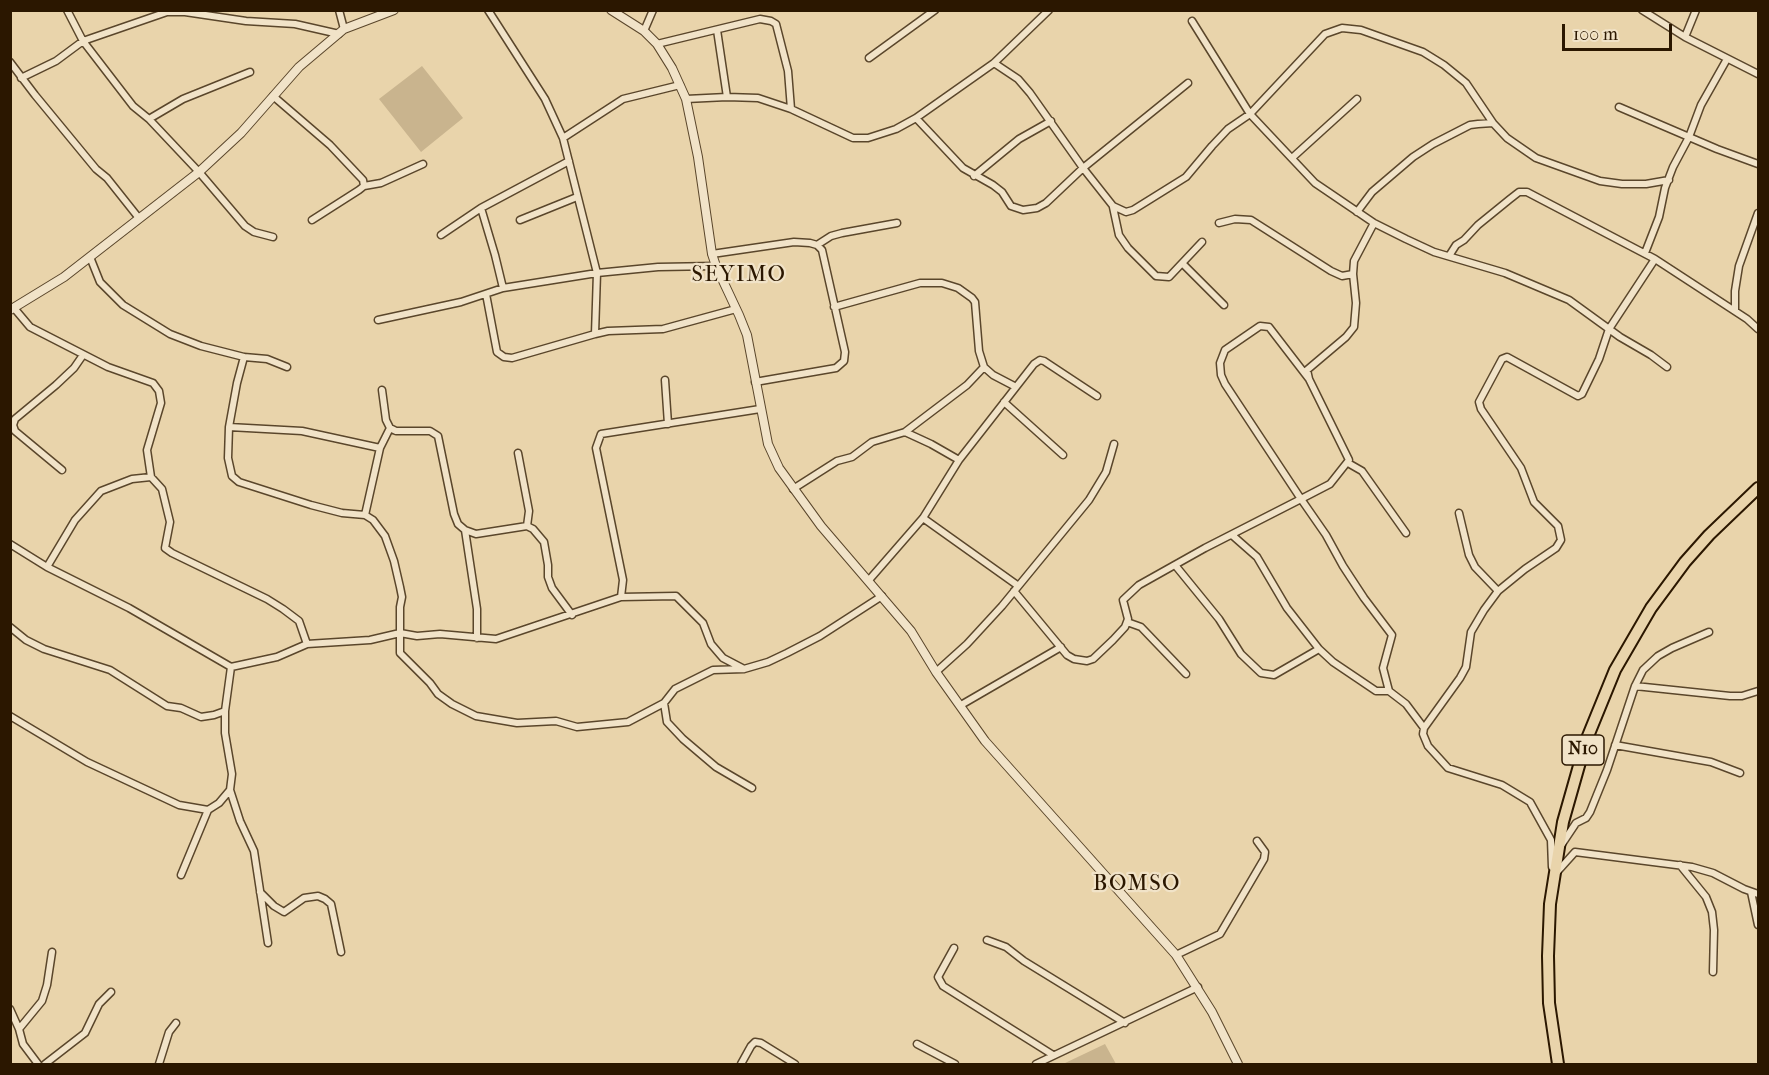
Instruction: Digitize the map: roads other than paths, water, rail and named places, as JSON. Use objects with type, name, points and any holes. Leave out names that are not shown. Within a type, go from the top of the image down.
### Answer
[{"type":"highway","name":"N10","points":[[1558,1065],[1550,1013],[1548,931],[1558,849],[1569,798],[1586,741],[1604,695],[1630,643],[1651,608],[1708,535],[1758,488]]},
{"type":"street","points":[[67,10],[83,41],[134,106],[199,172],[245,226],[254,232],[273,237]]},
{"type":"street","points":[[339,10],[342,32]]},
{"type":"street","points":[[307,644],[299,621],[267,598],[165,548],[170,522],[162,489],[151,477],[147,450],[161,403],[159,391],[153,384],[83,355],[30,327],[12,309],[90,257],[138,217],[199,172],[241,133],[299,67],[342,32],[394,10]]},
{"type":"street","points":[[488,10],[544,99],[563,138],[597,273],[595,334]]},
{"type":"street","points":[[611,10],[644,31],[657,44],[686,99],[698,157],[712,254],[747,335],[760,409],[772,455],[793,489],[821,526],[911,631],[936,672],[985,741],[1176,955],[1197,987],[1238,1065]]},
{"type":"street","points":[[644,31],[653,10]]},
{"type":"street","points":[[869,58],[935,10]]},
{"type":"street","points":[[686,99],[758,98],[791,109],[853,138],[868,138],[896,129],[916,118],[994,63],[1049,10]]},
{"type":"street","points":[[1642,10],[1685,37],[1758,74]]},
{"type":"street","points":[[1685,37],[1696,10]]},
{"type":"street","points":[[21,78],[56,61],[83,41],[166,11],[246,21],[295,24],[342,32]]},
{"type":"street","points":[[657,44],[760,19],[776,24],[788,71],[791,109]]},
{"type":"street","points":[[1192,21],[1250,114],[1307,176],[1374,223],[1434,252],[1484,266],[1560,295],[1667,367]]},
{"type":"street","points":[[994,63],[1018,79],[1051,121],[1083,168],[1113,206],[1121,211],[1133,210],[1186,177],[1228,129],[1250,114],[1325,34],[1342,28],[1361,30],[1423,52],[1444,64],[1467,83],[1493,123],[1507,138],[1536,158],[1600,181],[1634,184],[1669,180]]},
{"type":"street","points":[[717,30],[727,97]]},
{"type":"street","points":[[1645,253],[1669,180],[1701,105],[1727,59]]},
{"type":"street","points":[[10,62],[96,169],[107,178],[138,217]]},
{"type":"street","points":[[149,119],[183,99],[250,72]]},
{"type":"street","points":[[916,118],[952,158],[974,176],[1002,192],[1011,206],[1023,210],[1037,208],[1046,203],[1083,168],[1188,83]]},
{"type":"street","points":[[563,138],[623,99],[680,85]]},
{"type":"street","points":[[273,96],[330,145],[363,180],[364,186]]},
{"type":"street","points":[[1292,158],[1357,99]]},
{"type":"street","points":[[1619,107],[1758,164]]},
{"type":"street","points":[[974,176],[1019,139],[1051,121]]},
{"type":"street","points":[[1357,212],[1372,192],[1432,144],[1470,126],[1493,123]]},
{"type":"street","points":[[441,235],[481,208],[569,160]]},
{"type":"street","points":[[312,220],[364,186],[381,183],[423,164]]},
{"type":"street","points":[[1449,256],[1456,245],[1478,225],[1519,192],[1527,192],[1645,253],[1735,310],[1758,329]]},
{"type":"street","points":[[520,220],[577,196]]},
{"type":"street","points":[[1113,206],[1119,236],[1156,276],[1169,277],[1202,242]]},
{"type":"street","points":[[481,208],[503,288]]},
{"type":"street","points":[[1735,310],[1739,266],[1758,213]]},
{"type":"street","points":[[1219,224],[1235,219],[1251,220],[1331,271],[1342,276],[1353,274]]},
{"type":"street","points":[[817,245],[831,236],[897,223]]},
{"type":"street","points":[[1309,379],[1307,370],[1346,337],[1354,327],[1356,303],[1353,274],[1357,254],[1374,223]]},
{"type":"street","points":[[712,254],[794,242],[810,243],[822,250],[845,352],[844,361],[836,368],[756,382]]},
{"type":"street","points":[[90,257],[100,282],[123,305],[170,334],[201,346],[244,357],[267,359],[287,367]]},
{"type":"street","points":[[1554,880],[1551,840],[1534,806],[1518,793],[1502,785],[1448,768],[1428,747],[1423,734],[1424,728],[1460,678],[1469,656],[1471,632],[1484,610],[1498,591],[1525,568],[1556,548],[1562,536],[1558,526],[1534,502],[1521,468],[1481,409],[1479,402],[1502,359],[1507,357],[1580,396],[1599,359],[1609,329],[1655,259]]},
{"type":"street","points":[[1183,264],[1224,305]]},
{"type":"street","points":[[378,320],[461,302],[503,288],[597,273],[649,268],[716,266]]},
{"type":"street","points":[[834,307],[920,283],[942,283],[958,288],[975,302],[979,351],[984,367],[993,375],[1016,387]]},
{"type":"street","points":[[486,294],[497,352],[504,357],[512,358],[608,331],[663,329],[736,309]]},
{"type":"street","points":[[923,518],[1016,588],[1060,647],[1074,660],[1093,659],[1113,640],[1127,622],[1123,605],[1126,597],[1139,585],[1175,565],[1232,535],[1301,499],[1330,484],[1348,463],[1349,457],[1309,379],[1269,327],[1260,326],[1225,351],[1220,363],[1221,375],[1225,384],[1301,499],[1326,535],[1364,598],[1392,634],[1383,668],[1389,691]]},
{"type":"street","points":[[62,470],[15,431],[13,425],[15,419],[74,368],[83,355]]},
{"type":"street","points":[[244,357],[229,427],[228,467],[232,476],[239,482],[311,505],[342,513],[365,515],[373,520],[385,536],[394,561],[402,597],[400,653],[438,694],[452,705],[476,716],[517,723],[556,721],[577,727],[628,722],[664,703],[675,689],[713,670],[744,669],[768,662],[820,636],[882,596]]},
{"type":"street","points":[[869,580],[923,518],[959,460],[1035,364],[1040,360],[1044,361],[1097,396]]},
{"type":"street","points":[[793,489],[837,461],[852,457],[872,442],[905,432],[967,385],[984,367]]},
{"type":"street","points":[[665,380],[668,424]]},
{"type":"street","points":[[382,390],[386,420],[390,428],[396,431],[430,431],[438,436],[458,524],[465,530],[476,534],[527,526],[532,529],[544,542],[548,577],[552,588],[572,615]]},
{"type":"street","points":[[1004,402],[1063,455]]},
{"type":"street","points":[[621,597],[623,580],[596,443],[601,434],[760,409]]},
{"type":"street","points":[[229,427],[302,430],[380,448]]},
{"type":"street","points":[[365,515],[380,448],[390,428]]},
{"type":"street","points":[[905,432],[959,460]]},
{"type":"street","points":[[936,672],[967,644],[1089,500],[1106,472],[1114,444]]},
{"type":"street","points":[[518,453],[529,511],[527,526]]},
{"type":"street","points":[[1348,463],[1362,471],[1406,533]]},
{"type":"street","points":[[47,567],[75,520],[101,491],[132,479],[151,477]]},
{"type":"street","points":[[1459,513],[1469,555],[1475,567],[1498,591]]},
{"type":"street","points":[[465,530],[477,609],[477,638]]},
{"type":"street","points":[[1232,535],[1257,557],[1287,608],[1319,649],[1333,662],[1376,690],[1389,691],[1406,704],[1424,728]]},
{"type":"street","points":[[10,544],[47,567],[129,608],[231,667],[277,657],[307,644],[370,640],[400,633],[417,636],[440,634],[496,639],[621,597],[676,596],[704,623],[711,644],[723,658],[744,669]]},
{"type":"street","points":[[1175,565],[1219,619],[1241,654],[1261,674],[1274,675],[1319,649]]},
{"type":"street","points":[[1127,622],[1137,624],[1146,631],[1186,674]]},
{"type":"street","points":[[10,627],[26,640],[44,649],[110,670],[167,706],[181,708],[201,717],[225,711]]},
{"type":"street","points":[[1558,849],[1576,823],[1586,818],[1590,812],[1635,686],[1643,670],[1671,648],[1709,632]]},
{"type":"street","points":[[961,705],[1060,647]]},
{"type":"street","points":[[231,667],[225,711],[225,733],[232,774],[230,790],[240,821],[254,851],[268,943]]},
{"type":"street","points":[[1635,686],[1730,696],[1742,696],[1758,691]]},
{"type":"street","points":[[664,703],[668,722],[683,739],[717,767],[752,788]]},
{"type":"street","points":[[10,716],[87,762],[178,805],[207,810]]},
{"type":"street","points":[[1615,746],[1711,762],[1740,773]]},
{"type":"street","points":[[181,875],[207,810],[219,803],[230,790]]},
{"type":"street","points":[[1176,955],[1220,934],[1264,859],[1265,852],[1257,841]]},
{"type":"street","points":[[1554,880],[1575,852],[1680,865],[1713,873],[1755,893],[1758,925]]},
{"type":"street","points":[[1680,865],[1706,897],[1712,912],[1713,972]]},
{"type":"street","points":[[260,891],[274,906],[284,912],[304,898],[318,896],[325,899],[331,904],[341,952]]},
{"type":"street","points":[[987,940],[1006,947],[1024,961],[1125,1023]]},
{"type":"street","points":[[954,948],[938,977],[943,986],[1053,1055]]},
{"type":"street","points":[[19,1029],[42,1000],[47,985],[52,952]]},
{"type":"street","points":[[1036,1065],[1197,987]]},
{"type":"street","points":[[45,1065],[85,1033],[99,1004],[111,992]]},
{"type":"street","points":[[10,1010],[23,1044],[38,1065]]},
{"type":"street","points":[[159,1065],[169,1032],[176,1023]]},
{"type":"street","points":[[741,1065],[755,1042],[761,1043],[795,1065]]},
{"type":"street","points":[[917,1044],[956,1065]]},
{"type":"district","name":"SEYIMO","points":[[739,276]]},
{"type":"district","name":"BOMSO","points":[[1137,885]]}]
